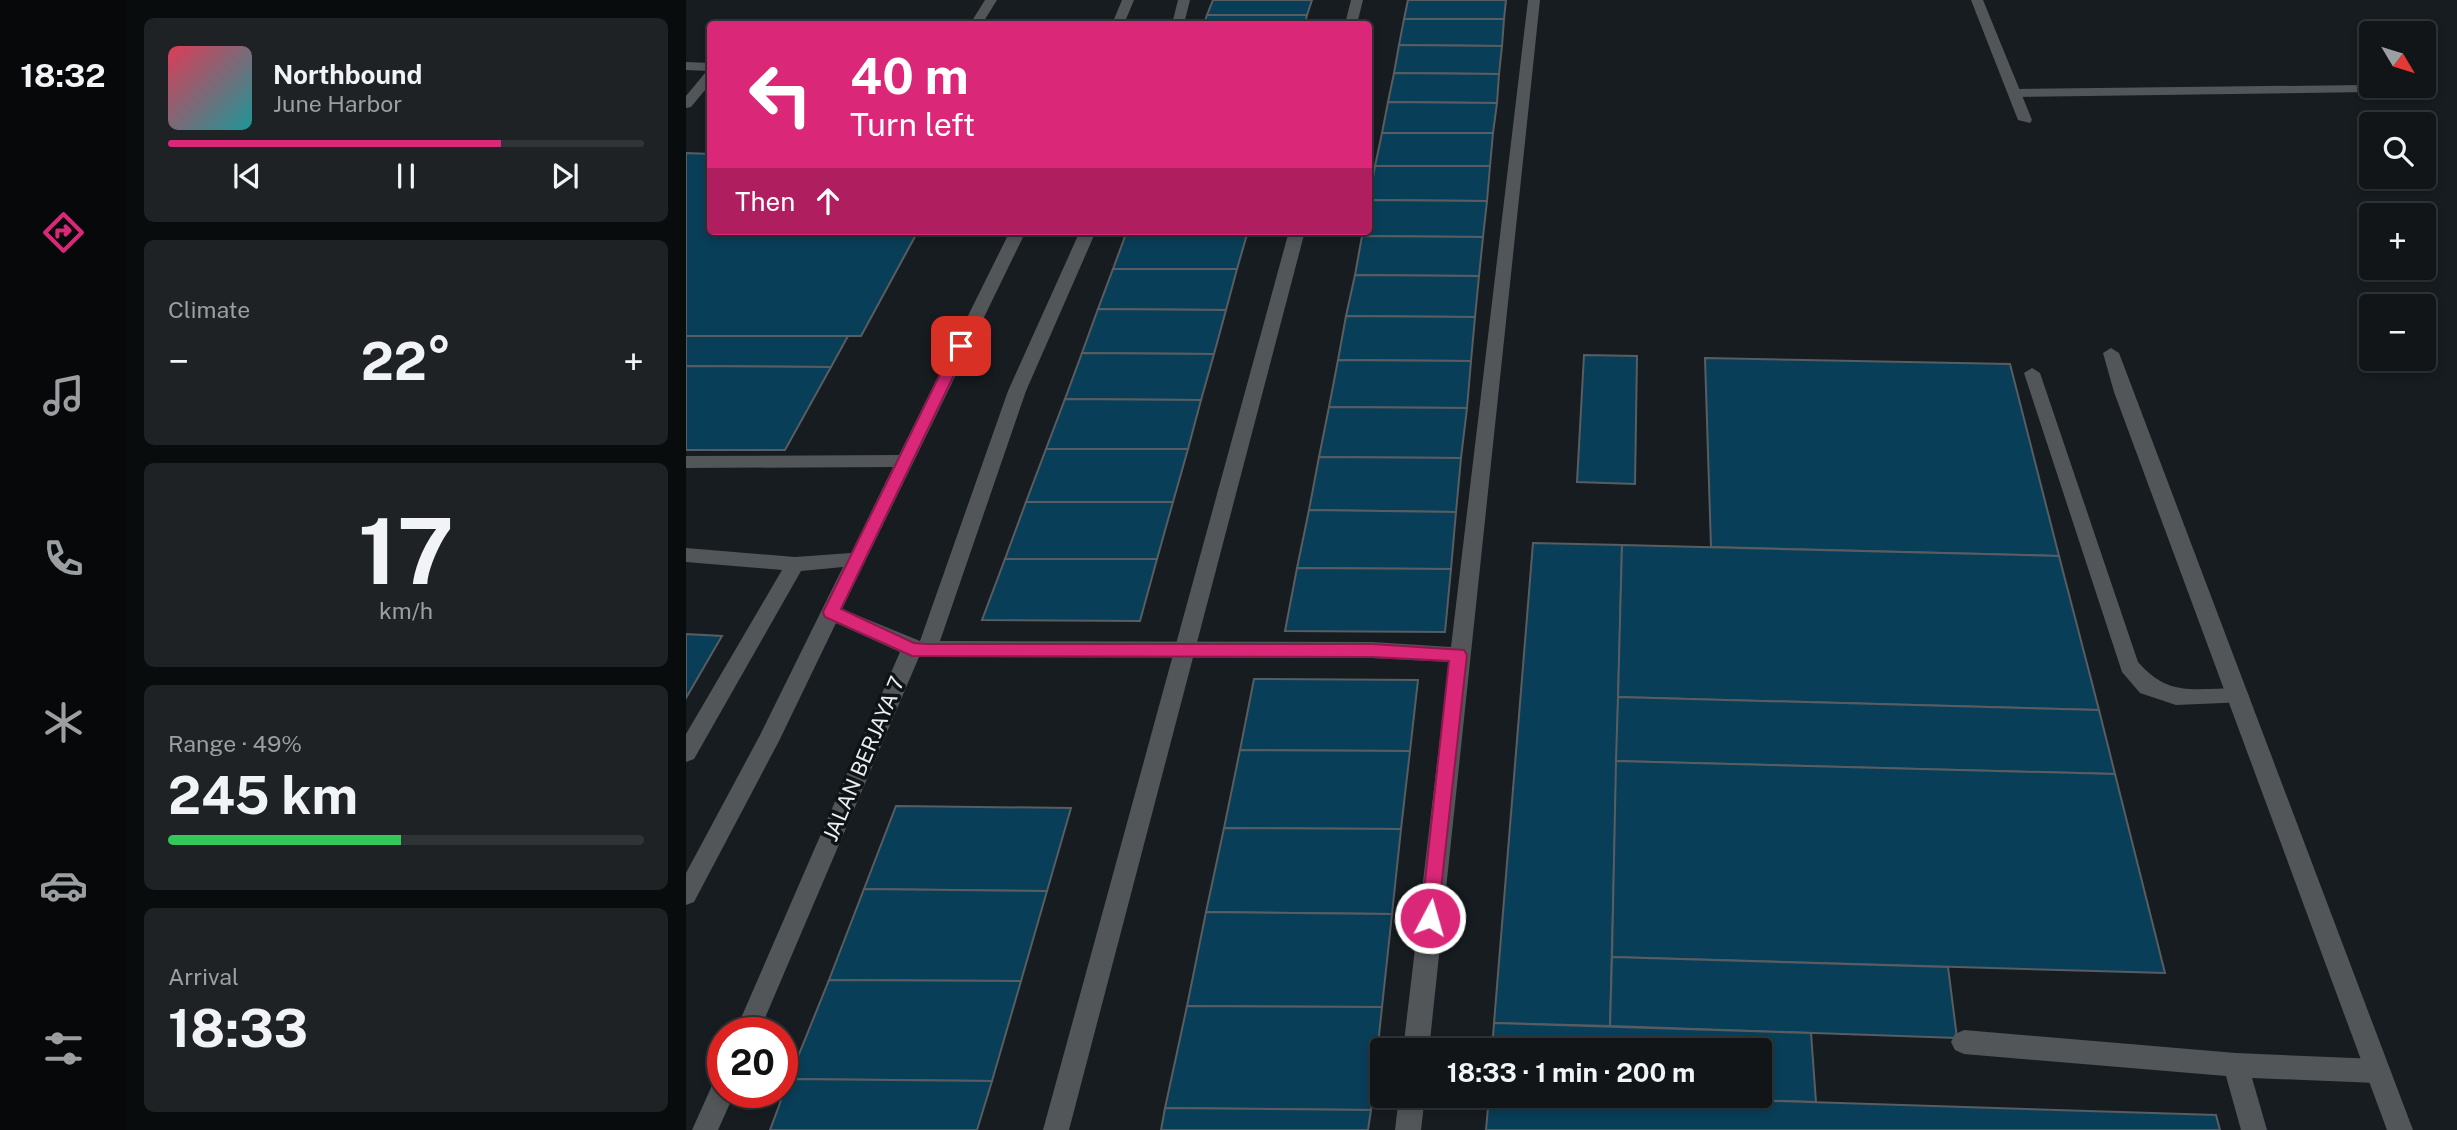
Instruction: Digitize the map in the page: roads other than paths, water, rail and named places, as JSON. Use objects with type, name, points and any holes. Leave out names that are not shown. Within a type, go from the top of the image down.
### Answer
[{"type":"street","points":[[978,21],[991,0]]},
{"type":"street","points":[[1119,21],[1128,0]]},
{"type":"street","points":[[1179,21],[1184,0]]},
{"type":"street","points":[[1352,21],[1357,0]]},
{"type":"street","points":[[1417,1038],[1458,655],[1534,0]]},
{"type":"street","points":[[1977,0],[2025,120]]},
{"type":"street","points":[[686,66],[707,67]]},
{"type":"street","points":[[686,104],[707,80]]},
{"type":"street","points":[[2015,93],[2359,89]]},
{"type":"street","points":[[686,895],[768,741],[1016,235]]},
{"type":"street","points":[[1086,235],[1017,391],[919,650],[1372,650],[1458,655]]},
{"type":"street","points":[[1056,1130],[1296,235]]},
{"type":"street","points":[[2111,353],[2123,392],[2400,1130]]},
{"type":"street","points":[[2032,373],[2129,666],[2147,687],[2176,697],[2239,696]]},
{"type":"street","points":[[686,462],[904,461]]},
{"type":"street","points":[[686,555],[795,564],[857,559]]},
{"type":"street","points":[[686,752],[795,564]]},
{"type":"street","name":"JALAN BERJAYA 7","points":[[754,1017],[919,650],[831,612]]},
{"type":"street","points":[[1964,1042],[2236,1065],[2377,1071]]},
{"type":"street","points":[[2236,1065],[2254,1130]]},
{"type":"street","points":[[705,1130],[715,1108]]},
{"type":"street","points":[[1408,1130],[1411,1108]]}]
